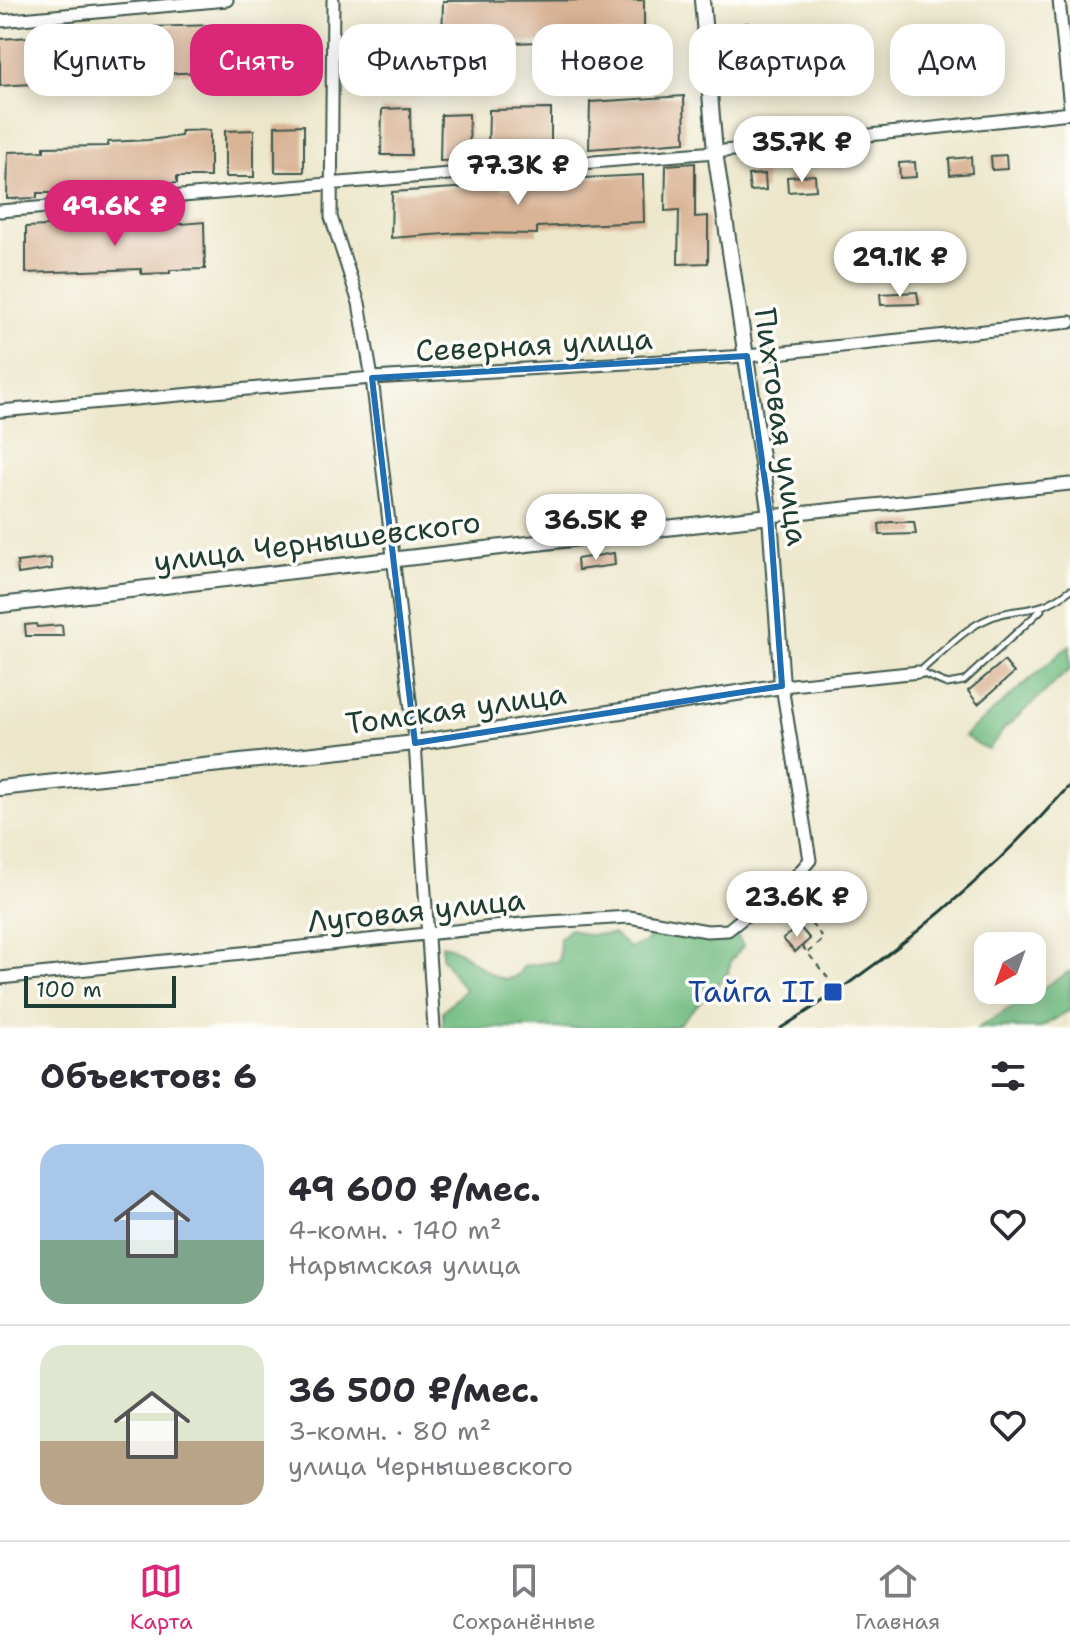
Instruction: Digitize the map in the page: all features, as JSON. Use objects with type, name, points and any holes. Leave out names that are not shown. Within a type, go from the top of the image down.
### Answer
[{"type":"street","points":[[0,21],[227,0]]},
{"type":"street","points":[[333,0],[331,217],[359,303],[372,378],[415,743],[428,901],[427,935],[434,1028]]},
{"type":"street","name":"Пихтовая улица","points":[[702,0],[715,152],[770,516],[782,686],[810,860]]},
{"type":"street","points":[[0,211],[715,152],[1070,111],[1059,0]]},
{"type":"street","name":"Северная улица","points":[[0,411],[372,378],[747,356],[1070,322]]},
{"type":"street","name":"улица Чернышевского","points":[[0,605],[1070,484]]},
{"type":"street","name":"Томская улица","points":[[0,788],[415,743],[782,686],[919,672]]},
{"type":"street","name":"Луговая улица","points":[[0,978],[532,923],[629,917],[707,931],[728,930],[797,875],[810,860]]},
{"type":"lane","points":[[1041,610],[1013,612],[982,621],[919,672],[947,684],[964,681],[1041,610],[1070,590]]},
{"type":"path","points":[[803,914],[824,939],[808,952]]},
{"type":"path","points":[[802,946],[828,978]]},
{"type":"highlighted area","points":[[747,356],[770,516],[782,686],[415,743],[372,378]]},
{"type":"green space","points":[[1070,645],[1070,669],[1005,728],[988,750],[964,736]]},
{"type":"green space","points":[[570,929],[588,935],[613,934],[629,948],[645,943],[652,932],[669,929],[737,935],[743,946],[731,960],[728,973],[679,1024],[668,1028],[443,1028],[443,1011],[465,990],[442,958],[442,945],[506,979],[516,976],[524,966],[559,961],[560,938]]},
{"type":"green space","points":[[1070,971],[1070,1010],[1040,1028],[978,1028],[1017,1004],[1046,1004],[1046,986]]},
{"type":"building","points":[[644,0],[644,24],[532,24],[532,42],[516,43],[516,24],[442,24],[443,1]]},
{"type":"building","points":[[174,26],[190,26],[190,73],[174,73]]},
{"type":"building","points":[[24,37],[24,84],[0,86],[0,39]]},
{"type":"building","points":[[684,96],[685,142],[589,149],[590,102]]},
{"type":"building","points":[[410,108],[411,155],[381,155],[382,109]]},
{"type":"building","points":[[551,109],[551,155],[488,156],[489,110]]},
{"type":"building","points":[[469,114],[470,160],[440,161],[441,115]]},
{"type":"building","points":[[304,125],[304,172],[275,172],[275,126]]},
{"type":"building","points":[[210,130],[210,177],[177,177],[177,183],[106,188],[106,193],[37,193],[37,198],[7,199],[8,152],[44,151],[44,147],[108,146],[108,142],[148,140],[181,136],[181,131]]},
{"type":"building","points":[[254,130],[254,177],[225,177],[225,131]]},
{"type":"building","points":[[1006,155],[1007,169],[992,170],[991,156]]},
{"type":"building","points":[[971,157],[972,173],[950,175],[949,159]]},
{"type":"building","points":[[915,162],[916,177],[900,178],[899,163]]},
{"type":"building","points":[[695,163],[695,217],[708,216],[708,263],[678,264],[679,210],[665,211],[666,165]]},
{"type":"building","points":[[765,174],[766,190],[750,191],[748,175]]},
{"type":"building","points":[[643,175],[644,222],[537,227],[537,234],[459,233],[391,238],[392,192],[502,185],[502,189],[543,187],[543,180]]},
{"type":"building","points":[[815,175],[816,190],[788,192],[787,177]]},
{"type":"building","points":[[134,222],[134,228],[204,222],[205,269],[141,274],[141,269],[26,273],[26,227]]},
{"type":"building","points":[[917,292],[919,304],[881,305],[880,294]]},
{"type":"building","points":[[914,522],[916,534],[880,535],[879,524]]},
{"type":"building","points":[[614,553],[615,565],[578,570],[577,559]]},
{"type":"building","points":[[51,558],[52,569],[18,574],[17,562]]},
{"type":"building","points":[[36,624],[37,627],[62,625],[63,636],[26,636],[25,625]]},
{"type":"building","points":[[1004,661],[1014,673],[978,704],[968,691]]},
{"type":"building","points":[[799,926],[810,939],[795,952],[783,939]]},
{"type":"railway","points":[[781,1028],[860,975],[934,917],[1005,853],[1070,785]]},
{"type":"place","name":"Тайга II","points":[[833,992]]}]
